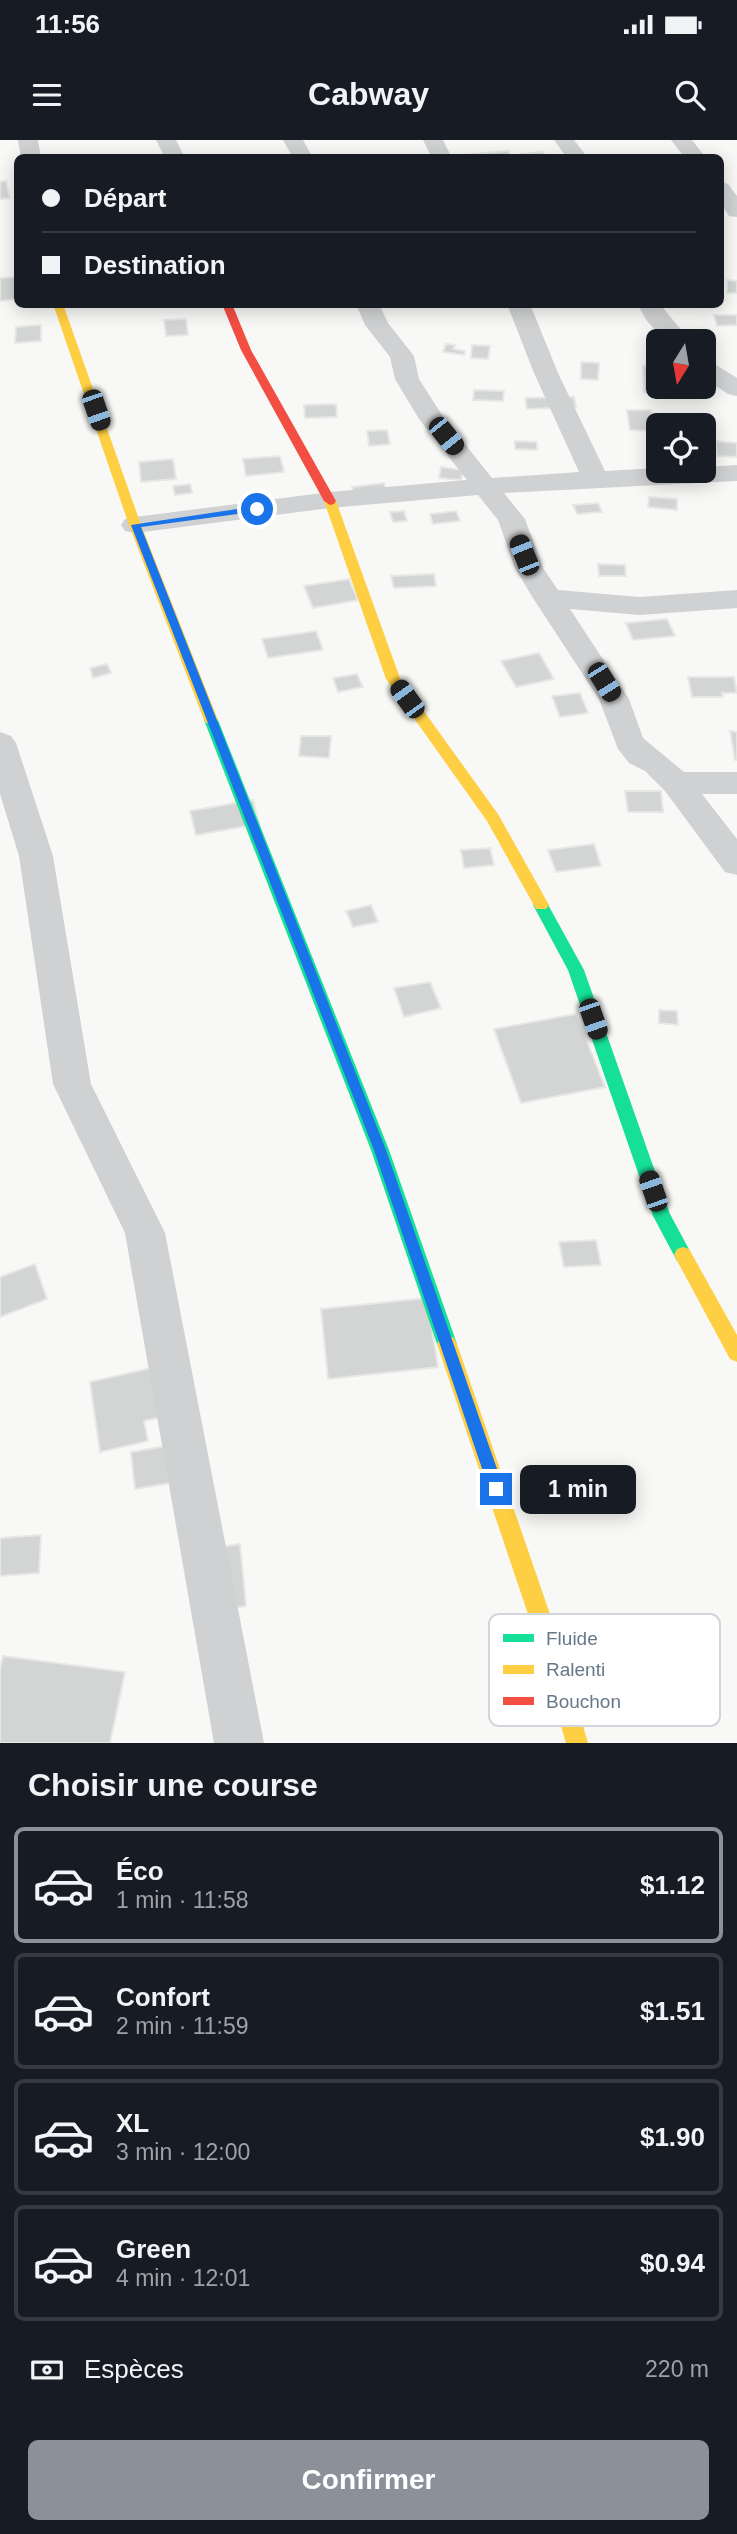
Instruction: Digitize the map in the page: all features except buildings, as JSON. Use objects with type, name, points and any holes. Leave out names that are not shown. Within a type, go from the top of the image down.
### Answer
[{"type":"street","points":[[681,140],[693,154]]},
{"type":"street","points":[[724,192],[737,211]]},
{"type":"street","points":[[59,308],[135,525],[380,1150],[539,1614]]},
{"type":"street","points":[[229,308],[246,350],[330,500],[393,679],[493,818],[576,970],[662,1216],[737,1353]]},
{"type":"street","points":[[369,308],[377,326],[402,356],[407,379],[432,419],[511,519],[529,569],[614,699],[629,742],[640,755],[656,763],[676,783],[737,863]]},
{"type":"street","points":[[520,308],[546,373],[595,477]]},
{"type":"street","points":[[650,308],[666,329]]},
{"type":"street","points":[[716,376],[737,389]]},
{"type":"street","points":[[135,525],[330,500],[487,486],[595,477],[737,473]]},
{"type":"street","points":[[547,598],[640,606],[737,599]]},
{"type":"street","points":[[0,743],[36,856],[72,1084],[145,1233],[239,1743]]},
{"type":"street","points":[[676,783],[737,783]]},
{"type":"street","points":[[572,1726],[577,1743]]},
{"type":"traffic: fast","points":[[211,720],[380,1150],[447,1344]]},
{"type":"traffic: fast","points":[[541,905],[576,970],[662,1216],[683,1255]]},
{"type":"traffic: slow","points":[[59,308],[135,525],[211,720]]},
{"type":"traffic: slow","points":[[330,501],[393,679],[493,818],[541,905]]},
{"type":"traffic: slow","points":[[683,1255],[737,1353]]},
{"type":"traffic: slow","points":[[447,1344],[539,1614]]},
{"type":"traffic: slow","points":[[572,1726],[577,1743]]},
{"type":"traffic: jam","points":[[229,308],[246,350],[330,501]]},
{"type":"route","points":[[257,509],[135,525],[380,1150],[496,1489]]}]
